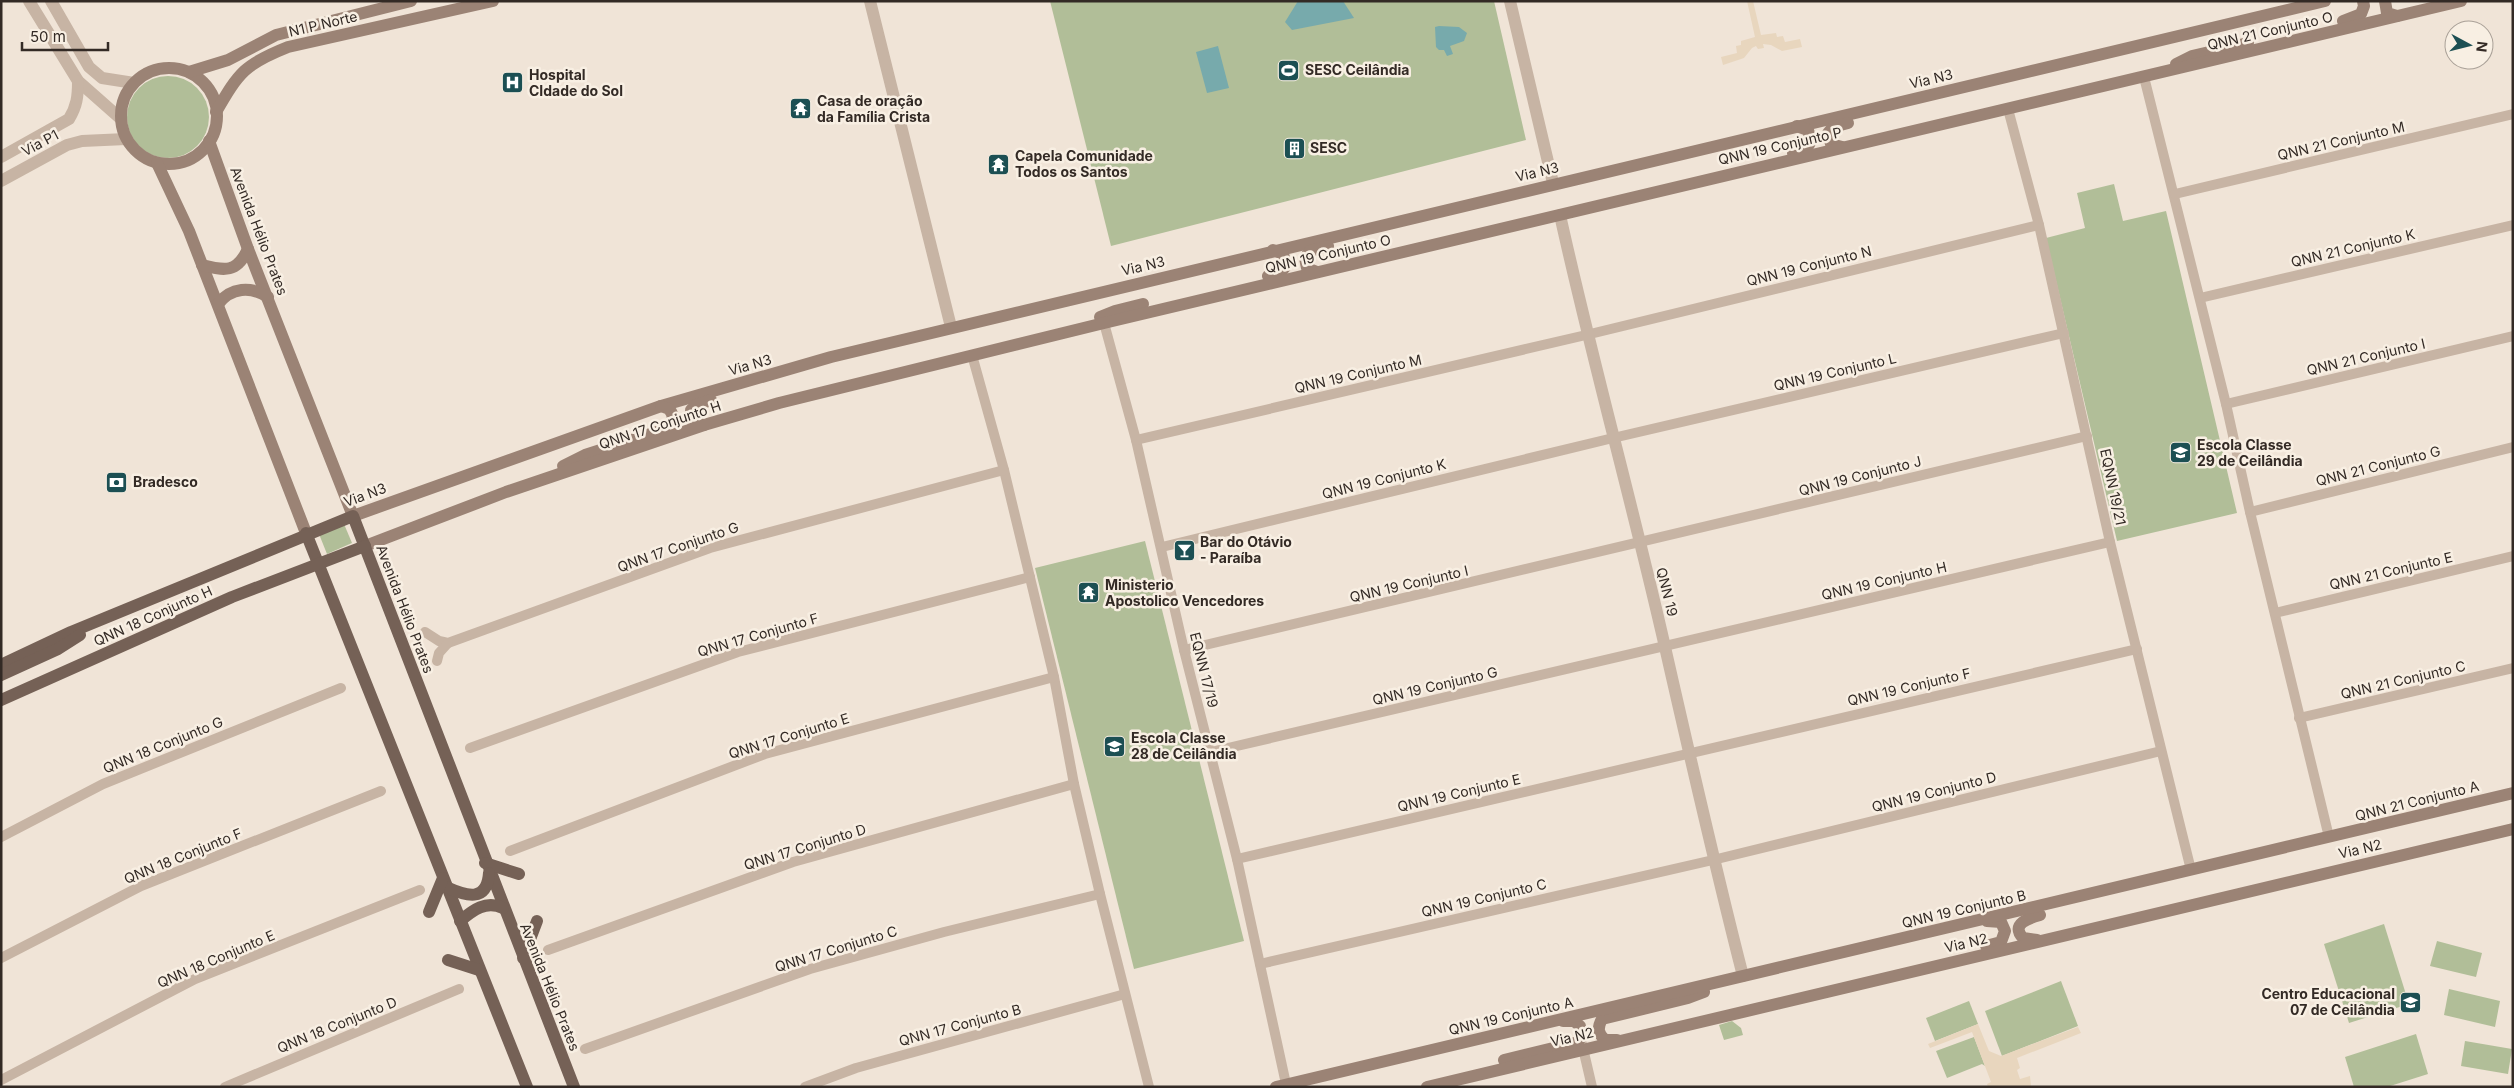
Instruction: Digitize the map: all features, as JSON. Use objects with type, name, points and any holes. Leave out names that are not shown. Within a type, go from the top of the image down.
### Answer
[{"type":"main road","name":"N1 P Norte","points":[[190,72],[228,60],[276,35],[411,1]]},
{"type":"main road","name":"N1 P Norte","points":[[216,112],[235,79],[254,62],[272,53],[288,47],[493,1]]},
{"type":"main road","name":"Via N3","points":[[1,665],[107,618],[353,516],[661,406],[831,357],[1272,250],[2325,1]]},
{"type":"main road","points":[[2008,108],[2150,75],[2192,56],[2358,17],[2364,10],[2363,1]]},
{"type":"main road","points":[[2385,1],[2384,6],[2387,13],[2397,16]]},
{"type":"main road","name":"QNN 21 Conjunto O","points":[[2150,75],[2461,1]]},
{"type":"main road","points":[[170,68],[190,72],[211,93],[216,112],[214,132],[196,156],[177,163],[157,163],[139,154],[126,139],[121,119],[124,100],[134,82],[150,71],[170,68]]},
{"type":"main road","points":[[1842,147],[1834,146],[1829,141],[1828,133],[1834,127],[1903,110],[1960,88]]},
{"type":"main road","name":"QNN 19 Conjunto P","points":[[1560,215],[2008,108]]},
{"type":"main road","points":[[1691,183],[1724,167],[1803,150],[1810,145],[1811,137],[1805,128],[1797,126]]},
{"type":"main road","name":"Avenida Hélio Prates","points":[[209,141],[248,249],[365,546],[487,868],[574,1087]]},
{"type":"main road","points":[[157,163],[189,231],[306,534],[527,1087]]},
{"type":"main road","points":[[1317,272],[1307,268],[1305,262],[1307,254],[1313,250],[1479,210],[1522,191]]},
{"type":"main road","name":"QNN 19 Conjunto O","points":[[1104,322],[1560,215]]},
{"type":"main road","points":[[202,265],[222,270],[230,268],[242,261],[248,249]]},
{"type":"main road","points":[[1071,331],[1115,311],[1281,272],[1286,266],[1285,258],[1280,252],[1272,250]]},
{"type":"main road","points":[[218,304],[229,293],[244,289],[261,292],[268,298]]},
{"type":"main road","points":[[972,355],[1104,322]]},
{"type":"main road","name":"QNN 17 Conjunto H","points":[[365,546],[506,492],[704,425],[972,355]]},
{"type":"main road","points":[[704,425],[694,423],[690,417],[691,410],[696,405],[831,357]]},
{"type":"main road","points":[[506,492],[585,455],[666,429],[672,424],[673,416],[669,409],[661,406]]},
{"type":"main road","points":[[318,564],[365,546]]},
{"type":"main road","name":"QNN 18 Conjunto H","points":[[1,700],[232,597],[318,564]]},
{"type":"main road","points":[[1,675],[58,649],[107,618]]},
{"type":"main road","name":"QNN 21 Conjunto A","points":[[2329,837],[2513,794]]},
{"type":"main road","points":[[2388,858],[2454,834],[2513,821]]},
{"type":"main road","name":"Via N2","points":[[1426,1087],[1494,1062],[1578,1042],[1582,1044],[1624,1040],[2513,829]]},
{"type":"main road","name":"Via N2","points":[[2191,870],[2329,837]]},
{"type":"main road","points":[[444,883],[471,896],[480,893],[488,884],[487,868],[519,874]]},
{"type":"main road","name":"QNN 19 Conjunto B","points":[[1739,977],[1978,922],[2191,870]]},
{"type":"main road","points":[[2056,938],[2026,940],[2020,935],[2020,924],[2025,919],[2103,900],[2171,875]]},
{"type":"main road","points":[[429,912],[444,883]]},
{"type":"main road","points":[[460,921],[475,908],[496,905],[503,908]]},
{"type":"main road","points":[[1864,982],[1918,961],[2002,942],[2005,931],[2001,922],[1997,920],[1978,922]]},
{"type":"main road","points":[[523,958],[537,921]]},
{"type":"main road","points":[[448,960],[479,970]]},
{"type":"main road","points":[[1624,1040],[1605,1040],[1600,1036],[1599,1024],[1602,1019],[1688,998],[1739,977]]},
{"type":"main road","name":"QNN 19 Conjunto A","points":[[1281,1086],[1739,977]]},
{"type":"main road","points":[[1556,1021],[1577,1023],[1580,1026],[1582,1044]]},
{"type":"street","points":[[29,1],[78,81],[121,119]]},
{"type":"street","points":[[50,1],[90,67],[102,78],[134,82]]},
{"type":"street","points":[[1510,1],[1553,184]]},
{"type":"street","points":[[873,4],[951,327]]},
{"type":"street","points":[[2150,75],[2175,194],[2329,837]]},
{"type":"street","name":"Via P1","points":[[1,157],[69,119],[75,110],[78,99],[78,81]]},
{"type":"street","name":"EQNN 19/21","points":[[2008,108],[2039,225],[2110,542],[2191,870]]},
{"type":"street","name":"QNN 21 Conjunto M","points":[[2175,194],[2513,114]]},
{"type":"street","name":"Via P1","points":[[1,181],[67,145],[82,141],[126,139]]},
{"type":"street","name":"QNN 19","points":[[1560,215],[1586,335],[1665,646],[1739,977]]},
{"type":"street","name":"QNN 19 Conjunto N","points":[[1586,335],[2039,225]]},
{"type":"street","name":"QNN 21 Conjunto K","points":[[2200,298],[2513,225]]},
{"type":"street","name":"EQNN 17/19","points":[[1104,322],[1136,440],[1162,547],[1184,650],[1237,859],[1260,964],[1281,1086]]},
{"type":"street","name":"QNN 19 Conjunto L","points":[[1612,438],[2064,333]]},
{"type":"street","name":"QNN 19 Conjunto M","points":[[1136,440],[1586,335]]},
{"type":"street","name":"QNN 21 Conjunto I","points":[[2226,404],[2513,336]]},
{"type":"street","points":[[972,355],[1004,470],[1030,577],[1054,677],[1074,784],[1149,1087]]},
{"type":"street","name":"QNN 19 Conjunto J","points":[[1639,544],[2087,436]]},
{"type":"street","name":"QNN 19 Conjunto K","points":[[1162,547],[1612,438]]},
{"type":"street","name":"QNN 21 Conjunto G","points":[[2250,512],[2513,447]]},
{"type":"street","name":"QNN 17 Conjunto G","points":[[448,643],[710,548],[1004,470]]},
{"type":"street","name":"QNN 19 Conjunto H","points":[[1665,646],[2110,542]]},
{"type":"street","name":"QNN 19 Conjunto I","points":[[1184,650],[1639,544]]},
{"type":"street","name":"QNN 21 Conjunto E","points":[[2275,612],[2513,556]]},
{"type":"street","name":"QNN 17 Conjunto F","points":[[470,748],[738,652],[1030,577]]},
{"type":"street","points":[[425,632],[439,641],[448,643],[439,653],[437,661]]},
{"type":"street","name":"QNN 19 Conjunto G","points":[[1210,752],[1665,646]]},
{"type":"street","name":"QNN 19 Conjunto F","points":[[1688,753],[2137,649]]},
{"type":"street","name":"QNN 21 Conjunto C","points":[[2299,718],[2513,668]]},
{"type":"street","name":"QNN 17 Conjunto E","points":[[510,851],[765,754],[1054,677]]},
{"type":"street","name":"QNN 18 Conjunto G","points":[[1,837],[103,784],[341,688]]},
{"type":"street","name":"QNN 19 Conjunto D","points":[[1713,860],[2161,751]]},
{"type":"street","name":"QNN 19 Conjunto E","points":[[1237,859],[1688,753]]},
{"type":"street","name":"QNN 17 Conjunto D","points":[[548,950],[793,862],[1074,784]]},
{"type":"street","name":"QNN 18 Conjunto F","points":[[1,958],[141,886],[381,791]]},
{"type":"street","name":"QNN 19 Conjunto C","points":[[1260,964],[1713,860]]},
{"type":"street","name":"QNN 18 Conjunto E","points":[[1,1080],[195,979],[420,890]]},
{"type":"street","name":"QNN 17 Conjunto C","points":[[585,1049],[810,969],[944,932],[1100,894]]},
{"type":"street","name":"QNN 18 Conjunto D","points":[[225,1087],[459,989]]},
{"type":"street","name":"QNN 17 Conjunto B","points":[[805,1087],[856,1068],[1125,994]]},
{"type":"street","points":[[1582,1044],[1592,1087]]},
{"type":"green space","name":"SESC Ceilândia","points":[[1050,1],[1494,1],[1526,140],[1111,246]]},
{"type":"green space","points":[[160,76],[176,76],[191,83],[202,94],[209,109],[206,133],[197,146],[176,158],[160,158],[145,151],[134,140],[127,125],[127,109],[134,94],[145,83]]},
{"type":"green space","points":[[2114,184],[2123,221],[2166,211],[2237,513],[2117,541],[2046,238],[2085,228],[2077,193]]},
{"type":"green space","points":[[344,524],[352,543],[327,554],[319,534]]},
{"type":"green space","points":[[1145,541],[1244,941],[1134,969],[1035,568]]},
{"type":"green space","points":[[2384,924],[2409,1004],[2349,1023],[2324,944]]},
{"type":"green space","points":[[2437,941],[2482,953],[2476,977],[2430,966]]},
{"type":"green space","points":[[2061,981],[2078,1026],[2002,1056],[1985,1011]]},
{"type":"green space","points":[[2449,989],[2500,1001],[2495,1027],[2444,1015]]},
{"type":"green space","points":[[1969,1001],[1978,1024],[1935,1041],[1926,1018]]},
{"type":"green space","points":[[1732,1021],[1741,1028],[1743,1035],[1724,1040],[1719,1025]]},
{"type":"green space","points":[[2416,1034],[2428,1074],[2387,1087],[2354,1087],[2345,1057]]},
{"type":"green space","points":[[1974,1037],[1985,1066],[1982,1064],[1947,1078],[1936,1051]]},
{"type":"green space","points":[[2465,1041],[2512,1049],[2508,1074],[2461,1066]]},
{"type":"shaded area","points":[[1747,1],[1753,1],[1761,35],[1776,33],[1777,37],[1783,36],[1785,42],[1800,39],[1802,47],[1782,51],[1771,45],[1763,44],[1764,48],[1758,49],[1756,46],[1744,58],[1723,65],[1721,57],[1737,53],[1736,46],[1741,45],[1741,41],[1755,37]]},
{"type":"shaded area","points":[[1978,1024],[1989,1051],[2001,1056],[2078,1027],[2081,1033],[2017,1058],[2020,1068],[2017,1070],[2020,1079],[2030,1076],[2031,1087],[1988,1087],[1987,1084],[1991,1082],[1972,1032],[1930,1048],[1928,1044]]},
{"type":"water","points":[[1298,1],[1343,1],[1354,18],[1292,30],[1285,22]]},
{"type":"water","points":[[1435,27],[1459,27],[1467,33],[1464,41],[1450,46],[1453,54],[1447,56],[1444,50],[1439,50],[1436,47]]},
{"type":"water","points":[[1218,46],[1229,88],[1207,93],[1196,52]]},
{"type":"place","name":"SESC Ceilândia","points":[[1289,70]]},
{"type":"place","name":"Hospital CIdade do Sol","points":[[513,83]]},
{"type":"place","name":"Casa de oração da Família Crista","points":[[801,109]]},
{"type":"place","name":"SESC","points":[[1294,148]]},
{"type":"place","name":"Capela Comunidade Todos os Santos","points":[[999,164]]},
{"type":"place","name":"Escola Classe 29 de Ceilândia","points":[[2181,453]]},
{"type":"place","name":"Bradesco","points":[[117,482]]},
{"type":"place","name":"Bar do Otávio - Paraíba","points":[[1184,550]]},
{"type":"place","name":"Ministerio Apostolico Vencedores","points":[[1089,593]]},
{"type":"place","name":"Escola Classe 28 de Ceilândia","points":[[1115,746]]},
{"type":"place","name":"Centro Educacional 07 de Ceilândia","points":[[2411,1002]]}]
